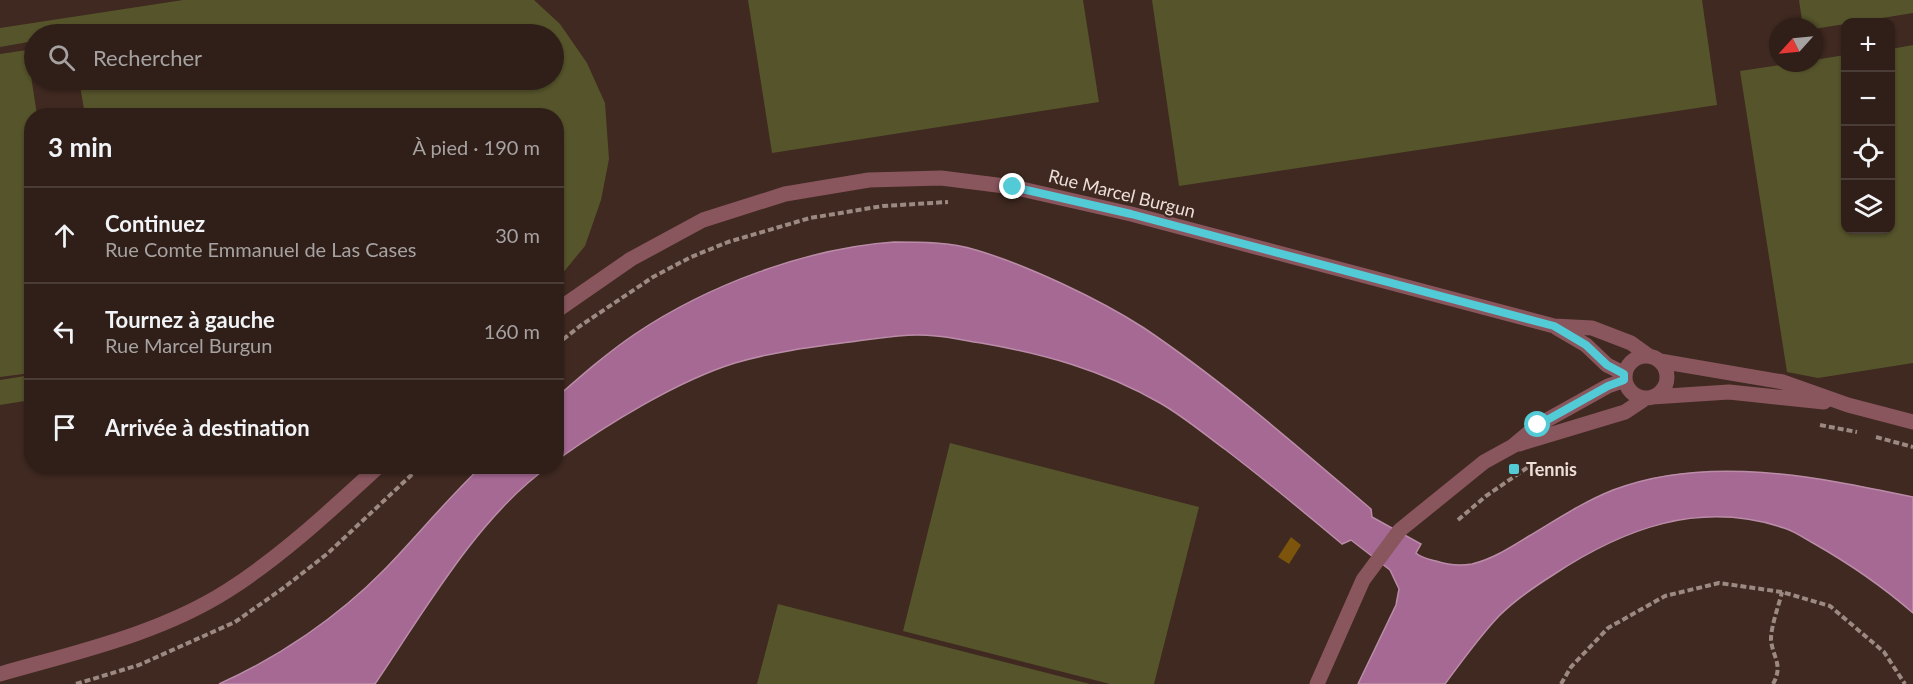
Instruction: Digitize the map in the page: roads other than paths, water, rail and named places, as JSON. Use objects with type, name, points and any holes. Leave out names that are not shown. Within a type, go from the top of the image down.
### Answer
[{"type":"street","name":"Rue Marcel Burgun","points":[[564,305],[631,259],[703,220],[785,194],[868,180],[941,178],[1013,187],[1131,214],[1554,326],[1592,328],[1631,343],[1654,358]]},
{"type":"street","name":"Rue Marcel Burgun","points":[[1554,326],[1586,345],[1624,377]]},
{"type":"street","points":[[1848,405],[1729,392],[1649,398],[1634,394],[1626,385],[1624,377],[1626,367],[1636,358],[1654,358],[1783,382],[1848,405],[1913,422]]},
{"type":"street","points":[[1513,446],[1625,412],[1662,390],[1667,378],[1664,366],[1654,358]]},
{"type":"street","points":[[1317,684],[1363,580],[1400,530],[1484,462],[1513,446],[1538,425],[1624,377]]},
{"type":"street","points":[[0,674],[124,638],[176,617],[226,591],[321,520],[370,474]]},
{"type":"place","name":"Tennis","points":[[1514,469]]}]
